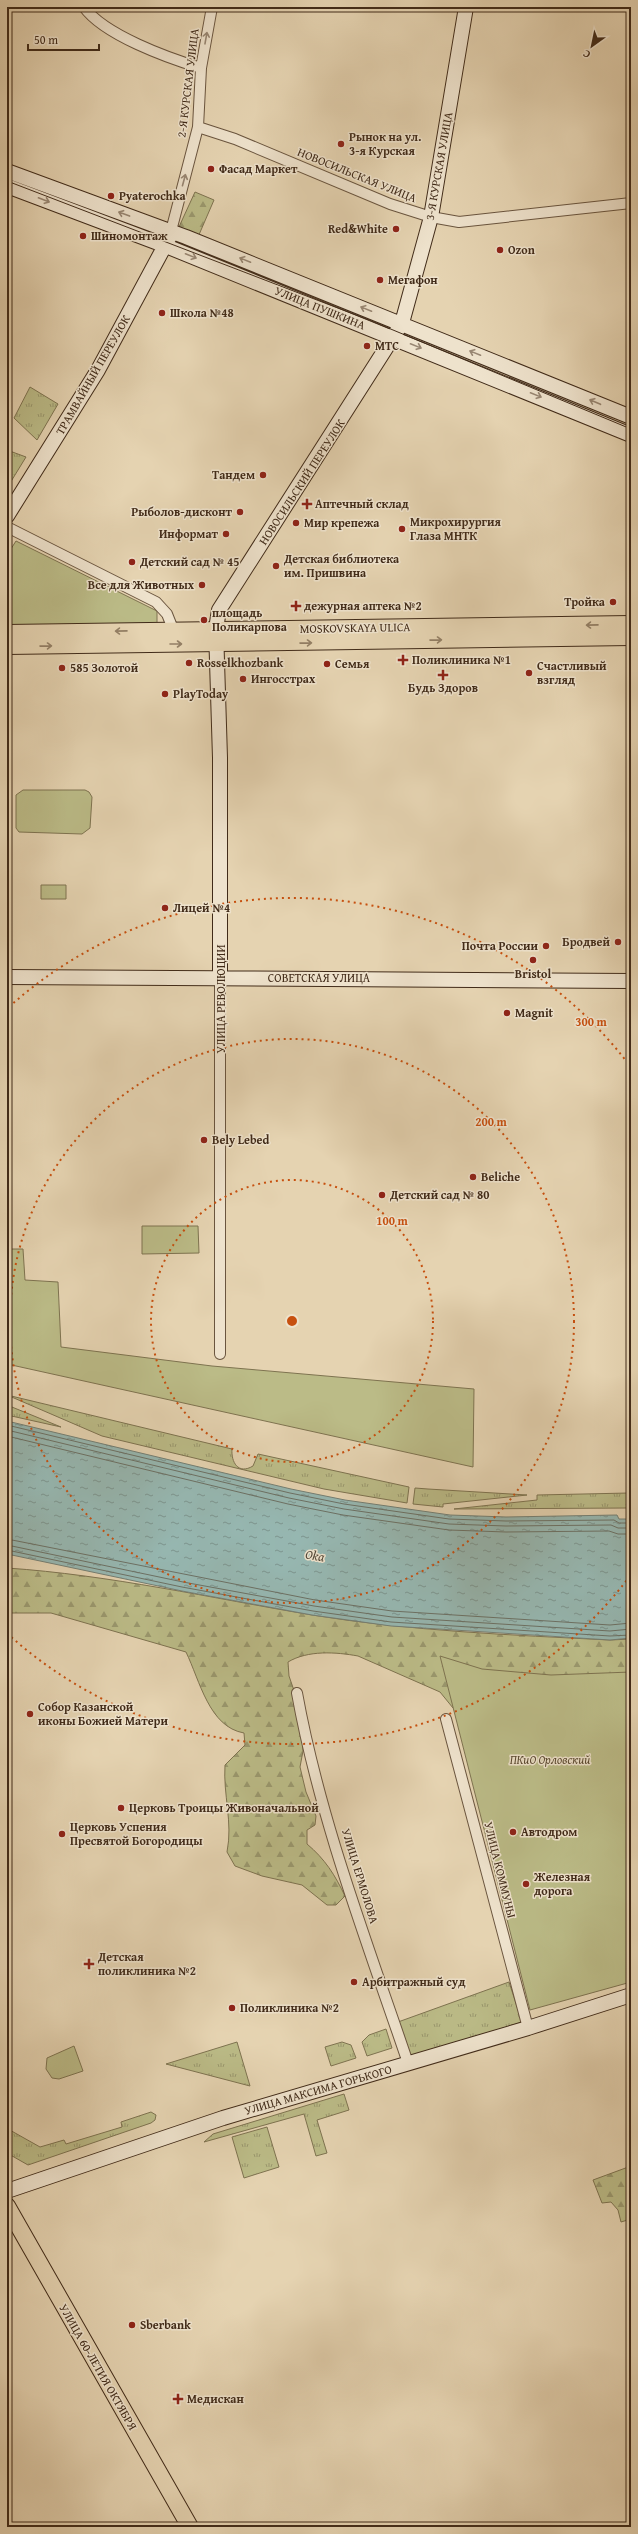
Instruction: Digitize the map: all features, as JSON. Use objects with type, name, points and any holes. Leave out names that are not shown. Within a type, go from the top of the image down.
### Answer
[{"type":"main road","name":"3-Я КУРСКАЯ УЛИЦА","points":[[402,324],[431,217],[466,7]]},
{"type":"main road","name":"УЛИЦА ПУШКИНА","points":[[7,171],[171,231],[631,417]]},
{"type":"main road","name":"УЛИЦА ПУШКИНА","points":[[7,186],[166,246],[394,337],[631,435]]},
{"type":"main road","name":"ТРАМВАЙНЫЙ ПЕРЕУЛОК","points":[[7,516],[98,370],[166,246],[171,231]]},
{"type":"main road","name":"НОВОСИЛЬСКИЙ ПЕРЕУЛОК","points":[[216,636],[219,610],[227,596],[402,324]]},
{"type":"main road","name":"MOSKOVSKAYA ULICA","points":[[7,646],[216,636],[631,624]]},
{"type":"main road","name":"MOSKOVSKAYA ULICA","points":[[7,633],[173,629],[216,636],[631,637]]},
{"type":"main road","name":"УЛИЦА РЕВОЛЮЦИИ","points":[[216,636],[220,758],[220,978]]},
{"type":"main road","name":"СОВЕТСКАЯ УЛИЦА","points":[[7,977],[631,981]]},
{"type":"main road","name":"УЛИЦА МАКСИМА ГОРЬКОГО","points":[[7,2191],[223,2118],[528,2028],[631,1995]]},
{"type":"main road","name":"УЛИЦА 60-ЛЕТИЯ ОКТЯБРЯ","points":[[7,2206],[190,2527]]},
{"type":"street","points":[[84,7],[96,21],[111,30],[171,59],[201,68]]},
{"type":"street","name":"2-Я КУРСКАЯ УЛИЦА","points":[[171,231],[198,127],[201,68],[212,7]]},
{"type":"street","name":"НОВОСИЛЬСКАЯ УЛИЦА","points":[[198,127],[235,139],[390,204],[431,217],[459,222],[631,203]]},
{"type":"street","points":[[7,527],[162,607],[173,629]]},
{"type":"street","name":"УЛИЦА РЕВОЛЮЦИИ","points":[[220,978],[220,1354]]},
{"type":"street","name":"УЛИЦА ЕРМОЛОВА","points":[[297,1693],[306,1744],[317,1781],[351,1893],[408,2063]]},
{"type":"street","name":"УЛИЦА КОММУНЫ","points":[[446,1719],[528,2028]]},
{"type":"green space","points":[[195,192],[214,200],[198,237],[178,229]]},
{"type":"green space","points":[[30,387],[58,404],[37,440],[14,418]]},
{"type":"green space","points":[[7,450],[26,457],[7,488]]},
{"type":"green space","points":[[16,541],[157,611],[157,623],[7,626],[7,555]]},
{"type":"green space","points":[[23,790],[85,790],[89,792],[92,797],[90,828],[82,834],[19,832],[16,828],[16,795]]},
{"type":"green space","points":[[41,885],[66,885],[66,899],[41,899]]},
{"type":"green space","points":[[142,1226],[198,1226],[199,1253],[142,1254]]},
{"type":"green space","points":[[7,1249],[23,1249],[25,1280],[58,1282],[61,1347],[212,1366],[474,1389],[473,1467],[7,1364]]},
{"type":"green space","points":[[7,1395],[232,1449],[236,1466],[243,1469],[253,1466],[258,1454],[409,1487],[407,1503],[324,1489],[102,1436]]},
{"type":"green space","points":[[7,1405],[61,1427],[7,1415]]},
{"type":"green space","points":[[415,1488],[527,1495],[443,1504],[443,1507],[413,1504]]},
{"type":"green space","points":[[629,1493],[628,1508],[454,1509],[537,1500],[537,1495]]},
{"type":"green space","points":[[7,1568],[46,1571],[122,1581],[312,1615],[386,1625],[498,1634],[610,1640],[631,1639],[631,1732],[453,1708],[440,1692],[358,1656],[322,1653],[304,1655],[288,1662],[289,1676],[300,1708],[303,1751],[300,1767],[306,1792],[316,1816],[315,1825],[307,1830],[307,1844],[329,1868],[345,1896],[336,1905],[327,1905],[302,1885],[262,1876],[235,1866],[227,1852],[229,1830],[225,1787],[225,1765],[245,1745],[244,1733],[232,1729],[222,1722],[214,1712],[201,1689],[186,1652],[51,1613],[7,1613]]},
{"type":"green space","name":"ПКиО Орловский","points":[[440,1656],[482,1669],[551,1675],[631,1672],[631,1982],[530,2010]]},
{"type":"green space","points":[[509,1982],[522,2022],[410,2058],[398,2022]]},
{"type":"green space","points":[[386,2029],[392,2048],[367,2056],[362,2042],[369,2035]]},
{"type":"green space","points":[[237,2042],[250,2086],[166,2064]]},
{"type":"green space","points":[[342,2042],[351,2045],[356,2058],[331,2066],[325,2047]]},
{"type":"green space","points":[[74,2046],[83,2071],[59,2079],[52,2078],[46,2069],[47,2058]]},
{"type":"green space","points":[[344,2094],[349,2110],[317,2120],[327,2153],[316,2156],[304,2114],[204,2142],[213,2134]]},
{"type":"green space","points":[[151,2112],[156,2115],[155,2120],[151,2123],[28,2165],[7,2153],[7,2126],[8,2129],[40,2147],[64,2140],[66,2144],[122,2127],[121,2122]]},
{"type":"green space","points":[[267,2127],[279,2167],[244,2178],[232,2137]]},
{"type":"green space","points":[[631,2166],[631,2219],[621,2222],[618,2210],[611,2202],[602,2203],[593,2180]]},
{"type":"water","name":"Oka","points":[[7,1421],[291,1489],[345,1500],[450,1515],[506,1517],[617,1515],[619,1519],[631,1519],[631,1638],[610,1640],[391,1626],[312,1615],[182,1591],[7,1554]]},
{"type":"tram line","points":[[7,181],[369,320],[631,429]]},
{"type":"place","name":"Рынок на ул. 3-я Курская","points":[[341,144]]},
{"type":"place","name":"Фасад Маркет","points":[[211,169]]},
{"type":"place","name":"Pyaterochka","points":[[111,196]]},
{"type":"place","name":"Red&White","points":[[396,229]]},
{"type":"place","name":"Шиномонтаж","points":[[83,236]]},
{"type":"place","name":"Ozon","points":[[500,250]]},
{"type":"place","name":"Мегафон","points":[[380,280]]},
{"type":"place","name":"Школа №48","points":[[162,313]]},
{"type":"place","name":"МТС","points":[[367,346]]},
{"type":"place","name":"Тандем","points":[[263,475]]},
{"type":"place","name":"Аптечный склад","points":[[307,504]]},
{"type":"place","name":"Рыболов-дисконт","points":[[240,512]]},
{"type":"place","name":"Мир крепежа","points":[[296,523]]},
{"type":"place","name":"Микрохирургия Глаза МНТК","points":[[402,529]]},
{"type":"place","name":"Информат","points":[[226,534]]},
{"type":"place","name":"Детский сад № 45","points":[[132,562]]},
{"type":"place","name":"Детская библиотека им. Пришвина","points":[[276,566]]},
{"type":"place","name":"Все для Животных","points":[[202,585]]},
{"type":"place","name":"Тройка","points":[[613,602]]},
{"type":"place","name":"дежурная аптека №2","points":[[296,606]]},
{"type":"place","name":"площадь Поликарпова","points":[[204,620]]},
{"type":"place","name":"Поликлиника №1","points":[[403,660]]},
{"type":"place","name":"Rosselkhozbank","points":[[189,663]]},
{"type":"place","name":"Семья","points":[[327,664]]},
{"type":"place","name":"585 Золотой","points":[[62,668]]},
{"type":"place","name":"Счастливый взгляд","points":[[529,673]]},
{"type":"place","name":"Будь Здоров","points":[[443,675]]},
{"type":"place","name":"Ингосстрах","points":[[243,679]]},
{"type":"place","name":"PlayToday","points":[[165,694]]},
{"type":"place","name":"Лицей №4","points":[[165,908]]},
{"type":"place","name":"Бродвей","points":[[618,942]]},
{"type":"place","name":"Почта России","points":[[546,946]]},
{"type":"place","name":"Bristol","points":[[533,960]]},
{"type":"place","name":"Magnit","points":[[507,1013]]},
{"type":"place","name":"Bely Lebed","points":[[204,1140]]},
{"type":"place","name":"Beliche","points":[[473,1177]]},
{"type":"place","name":"Детский сад № 80","points":[[382,1195]]},
{"type":"place","name":"Собор Казанской иконы Божией Матери","points":[[30,1714]]},
{"type":"place","name":"Церковь Троицы Живоначальной","points":[[121,1808]]},
{"type":"place","name":"Автодром","points":[[513,1832]]},
{"type":"place","name":"Церковь Успения Пресвятой Богородицы","points":[[62,1834]]},
{"type":"place","name":"Железная дорога","points":[[526,1884]]},
{"type":"place","name":"Детская поликлиника №2","points":[[89,1964]]},
{"type":"place","name":"Арбитражный суд","points":[[354,1982]]},
{"type":"place","name":"Поликлиника №2","points":[[232,2008]]},
{"type":"place","name":"Sberbank","points":[[132,2325]]},
{"type":"place","name":"Медискан","points":[[178,2399]]}]
